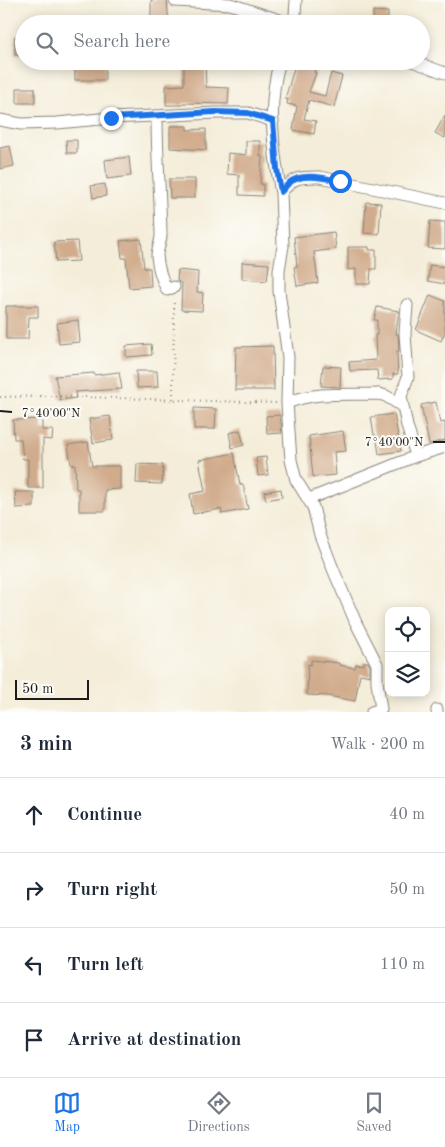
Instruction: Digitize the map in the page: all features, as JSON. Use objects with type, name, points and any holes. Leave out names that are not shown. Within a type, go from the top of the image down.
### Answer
[{"type":"street","points":[[295,15],[296,0]]},
{"type":"street","points":[[175,1],[230,4],[270,15]]},
{"type":"street","points":[[430,68],[445,73]]},
{"type":"street","points":[[277,70],[274,79],[273,121],[281,192],[283,246],[279,270],[279,291],[287,344],[287,403],[290,460],[296,480],[314,507],[320,535],[333,569],[356,623],[377,664],[377,682],[382,709],[372,712]]},
{"type":"street","points":[[0,120],[21,124],[57,123],[215,112],[248,113],[273,121]]},
{"type":"street","points":[[157,116],[157,153],[162,236],[157,255],[162,278],[167,290],[174,287]]},
{"type":"street","points":[[281,192],[290,182],[301,178],[320,178],[445,203]]},
{"type":"street","points":[[407,305],[405,333],[408,377],[402,396],[402,406],[416,456]]},
{"type":"street","points":[[287,403],[315,396],[379,394],[402,406]]},
{"type":"street","points":[[309,499],[416,456],[445,447]]},
{"type":"path","points":[[173,399],[174,287]]},
{"type":"path","points":[[0,398],[50,396],[287,403]]},
{"type":"building","points":[[151,0],[167,0],[168,15],[151,15]]},
{"type":"building","points":[[373,11],[388,12],[388,15],[373,15]]},
{"type":"building","points":[[75,70],[105,70],[105,80],[75,80]]},
{"type":"building","points":[[184,70],[205,70],[206,87],[229,88],[228,104],[183,103],[183,105],[166,105],[166,86],[184,85]]},
{"type":"building","points":[[294,70],[315,70],[316,73],[309,92],[325,96],[331,73],[342,76],[334,107],[309,100],[304,119],[316,121],[314,134],[293,130],[297,106],[287,104],[288,99],[285,99]]},
{"type":"building","points":[[17,88],[35,88],[35,103],[17,103]]},
{"type":"building","points":[[445,115],[445,138],[435,133]]},
{"type":"building","points":[[170,126],[187,126],[187,130],[206,129],[206,150],[170,148]]},
{"type":"building","points":[[66,140],[77,140],[77,153],[67,153]]},
{"type":"building","points":[[246,141],[260,141],[260,156],[262,156],[260,184],[263,184],[263,196],[239,195],[239,175],[227,174],[228,153],[246,155]]},
{"type":"building","points":[[10,146],[14,166],[0,169],[0,148]]},
{"type":"building","points":[[129,157],[131,176],[107,179],[105,160]]},
{"type":"building","points":[[169,179],[195,179],[195,198],[170,198]]},
{"type":"building","points":[[105,184],[106,196],[93,198],[91,186]]},
{"type":"building","points":[[366,202],[381,203],[379,234],[364,233]]},
{"type":"building","points":[[430,221],[445,222],[445,249],[428,248]]},
{"type":"building","points":[[334,232],[336,249],[314,252],[318,283],[297,286],[294,267],[297,266],[294,237]]},
{"type":"building","points":[[141,239],[144,268],[150,268],[151,286],[129,288],[126,258],[122,258],[120,241]]},
{"type":"building","points":[[77,241],[79,261],[56,262],[54,242]]},
{"type":"building","points":[[348,247],[369,247],[369,250],[376,250],[376,269],[371,269],[370,284],[356,284],[356,269],[348,270]]},
{"type":"building","points":[[242,262],[269,264],[267,281],[242,279]]},
{"type":"building","points":[[430,265],[445,267],[445,284],[428,281]]},
{"type":"building","points":[[178,270],[198,272],[197,292],[203,293],[202,311],[181,310],[182,284],[177,280]]},
{"type":"building","points":[[430,295],[445,301],[445,332],[441,341],[416,330]]},
{"type":"building","points":[[6,306],[38,306],[38,317],[29,317],[28,339],[6,339]]},
{"type":"building","points":[[377,307],[399,311],[396,334],[398,334],[399,351],[397,351],[398,374],[393,374],[393,379],[378,380],[377,370],[350,371],[349,362],[376,360],[375,335],[377,335],[377,320],[374,320]]},
{"type":"building","points":[[78,320],[80,342],[59,344],[57,323]]},
{"type":"building","points":[[151,344],[152,355],[126,357],[126,346]]},
{"type":"building","points":[[273,346],[274,390],[235,390],[236,347]]},
{"type":"building","points":[[323,366],[341,367],[340,387],[321,386]]},
{"type":"building","points":[[136,371],[157,371],[158,387],[137,388]]},
{"type":"building","points":[[119,372],[122,389],[75,392],[76,398],[60,400],[55,376]]},
{"type":"building","points":[[436,402],[440,423],[445,422],[445,440],[429,444],[421,405]]},
{"type":"building","points":[[194,408],[216,409],[215,429],[194,429]]},
{"type":"building","points":[[394,414],[401,451],[379,454],[371,417]]},
{"type":"building","points":[[280,415],[282,433],[267,434],[266,416]]},
{"type":"building","points":[[110,416],[113,440],[93,443],[89,419]]},
{"type":"building","points":[[42,419],[42,430],[53,430],[52,440],[43,439],[43,488],[28,488],[28,459],[23,459],[21,439],[14,439],[13,420]]},
{"type":"building","points":[[240,430],[244,445],[232,448],[229,433]]},
{"type":"building","points":[[343,431],[346,451],[334,452],[336,475],[313,477],[309,436]]},
{"type":"building","points":[[88,442],[92,466],[120,466],[120,489],[105,490],[105,511],[79,511],[79,489],[76,489],[75,464],[71,465],[68,445]]},
{"type":"building","points":[[234,453],[240,485],[243,484],[248,509],[222,514],[221,509],[193,514],[190,494],[205,491],[199,460]]},
{"type":"building","points":[[266,457],[268,475],[258,476],[256,458]]},
{"type":"building","points":[[137,464],[163,465],[162,484],[136,483]]},
{"type":"building","points":[[281,489],[282,497],[266,500],[264,492]]},
{"type":"building","points":[[15,492],[34,492],[34,507],[16,508]]},
{"type":"building","points":[[311,660],[339,663],[339,665],[355,668],[356,664],[363,665],[364,662],[368,662],[370,676],[360,674],[355,701],[328,696],[307,695],[308,664],[311,665]]},
{"type":"route","points":[[111,118],[215,112],[248,113],[273,121],[281,192],[290,182],[301,178],[340,181]]}]
